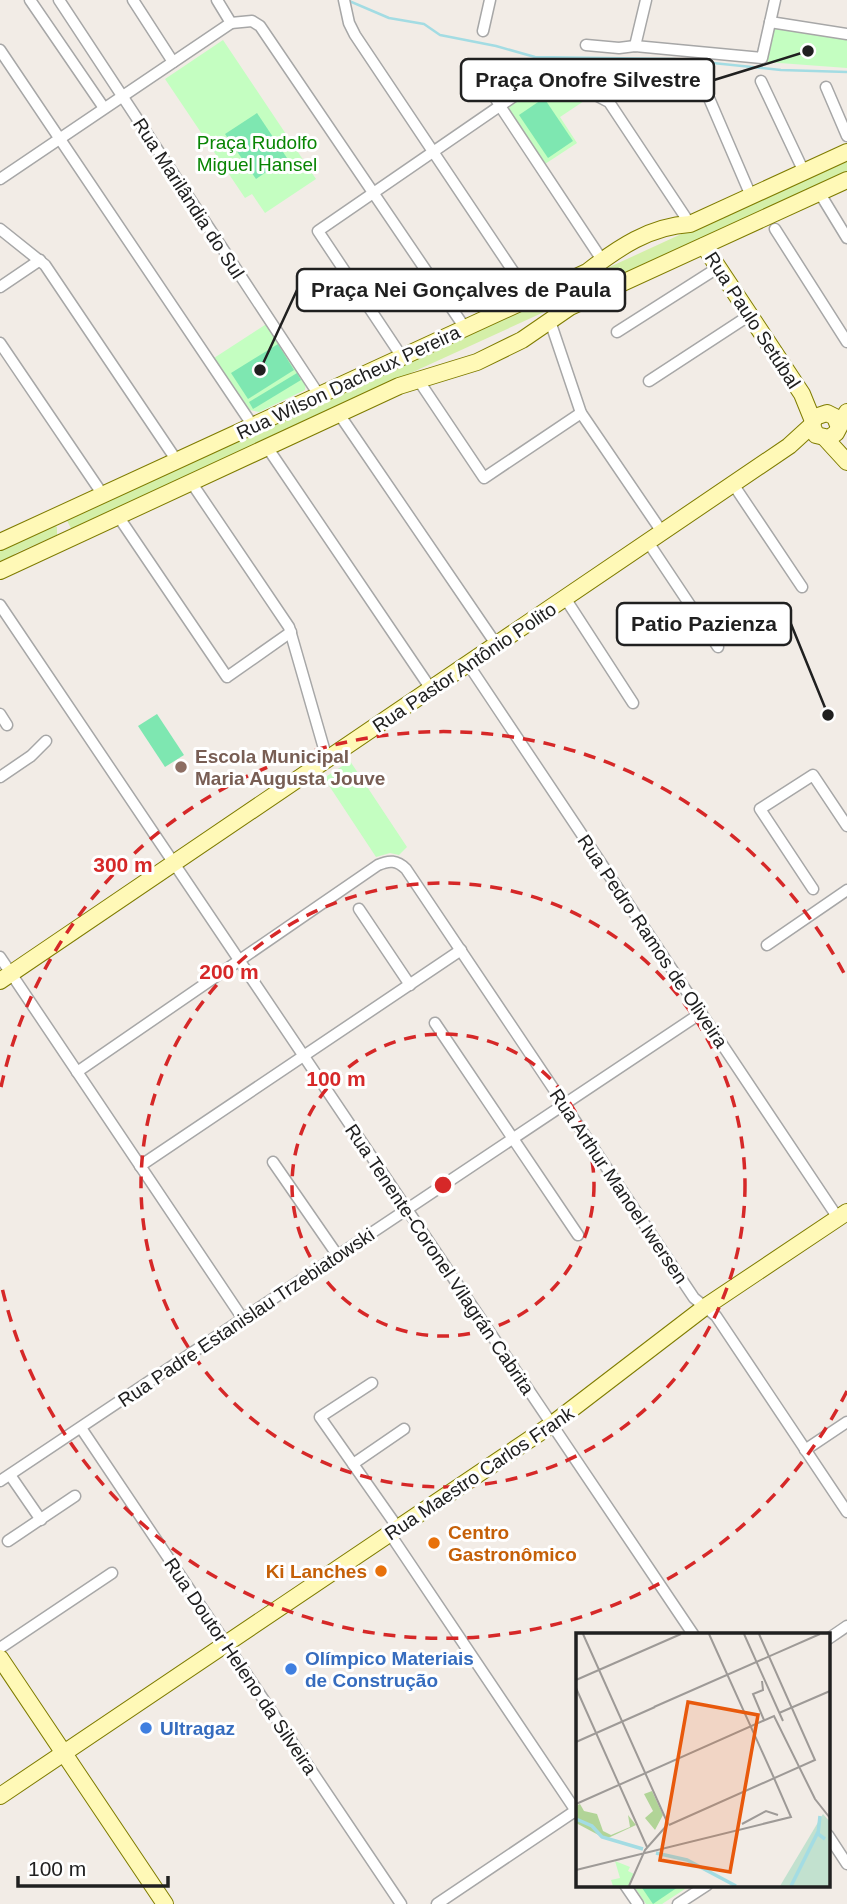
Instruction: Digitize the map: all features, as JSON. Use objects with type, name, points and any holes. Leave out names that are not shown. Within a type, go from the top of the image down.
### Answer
[{"type":"main road","name":"Rua Wilson Dacheux Pereira","points":[[0,542],[587,272],[632,241],[658,229],[690,224],[847,152]]},
{"type":"main road","name":"Rua Wilson Dacheux Pereira","points":[[0,570],[399,386],[477,362],[514,345],[570,307],[847,180]]},
{"type":"main road","name":"Rua Paulo Setúbal","points":[[704,246],[802,394],[825,423],[847,461]]},
{"type":"main road","name":"Rua Pastor Antônio Polito","points":[[6,977],[825,423],[847,403]]},
{"type":"main road","points":[[213,444],[207,453],[208,461],[215,467],[224,467]]},
{"type":"main road","points":[[53,518],[64,528],[61,542]]},
{"type":"main road","name":"Rua Maestro Carlos Frank","points":[[0,1796],[551,1425],[705,1307],[842,1215]]},
{"type":"main road","points":[[0,1658],[165,1904]]},
{"type":"street","points":[[30,0],[104,108]]},
{"type":"street","name":"Rua Marilândia do Sul","points":[[59,0],[319,395]]},
{"type":"street","points":[[133,0],[173,62]]},
{"type":"street","points":[[217,0],[231,23]]},
{"type":"street","points":[[483,31],[490,0]]},
{"type":"street","points":[[635,46],[646,0]]},
{"type":"street","points":[[586,45],[620,48],[635,46],[762,58],[775,0]]},
{"type":"street","points":[[344,3],[352,30],[531,298]]},
{"type":"street","points":[[0,178],[231,23],[247,21],[260,26],[465,328]]},
{"type":"street","points":[[770,22],[847,34]]},
{"type":"street","points":[[0,50],[253,426]]},
{"type":"street","points":[[602,260],[500,106],[487,83],[484,65],[588,91],[609,102],[690,224]]},
{"type":"street","points":[[699,75],[751,196]]},
{"type":"street","points":[[402,357],[318,231],[539,79]]},
{"type":"street","points":[[761,81],[804,172]]},
{"type":"street","points":[[826,87],[847,136]]},
{"type":"street","points":[[819,192],[847,238]]},
{"type":"street","points":[[0,229],[40,260],[177,461]]},
{"type":"street","points":[[775,229],[847,342]]},
{"type":"street","points":[[0,287],[40,260]]},
{"type":"street","points":[[618,332],[719,267]]},
{"type":"street","points":[[649,381],[750,315]]},
{"type":"street","points":[[550,321],[581,413],[662,532]]},
{"type":"street","points":[[0,343],[103,495]]},
{"type":"street","points":[[419,381],[484,478],[581,413]]},
{"type":"street","points":[[339,414],[496,645]]},
{"type":"street","points":[[267,447],[431,689]]},
{"type":"street","points":[[191,482],[291,632],[327,759]]},
{"type":"street","points":[[733,484],[802,587]]},
{"type":"street","points":[[118,516],[228,677],[291,632]]},
{"type":"street","points":[[648,542],[718,647]]},
{"type":"street","points":[[565,598],[633,703]]},
{"type":"street","name":"Rua Tenente-Coronel Vilagrán Cabrita","points":[[0,605],[692,1633]]},
{"type":"street","name":"Rua Pedro Ramos de Oliveira","points":[[468,664],[701,1013],[842,1215]]},
{"type":"street","points":[[0,714],[7,725]]},
{"type":"street","points":[[0,776],[32,756],[46,741]]},
{"type":"street","points":[[813,889],[760,808],[813,775],[847,826]]},
{"type":"street","name":"Rua Arthur Manoel Iwersen","points":[[239,960],[378,865],[392,861],[400,863],[694,1298],[716,1316],[847,1512]]},
{"type":"street","points":[[767,945],[847,890]]},
{"type":"street","points":[[359,909],[410,985]]},
{"type":"street","points":[[140,1166],[461,950]]},
{"type":"street","points":[[0,957],[6,977],[77,1072],[243,1319]]},
{"type":"street","points":[[77,1072],[239,960]]},
{"type":"street","name":"Rua Padre Estanislau Trzebiatowski","points":[[5,1478],[701,1013]]},
{"type":"street","points":[[435,1023],[578,1236]]},
{"type":"street","points":[[272,1162],[338,1256]]},
{"type":"street","points":[[372,1383],[320,1417],[354,1464],[394,1531],[576,1809]]},
{"type":"street","points":[[805,1450],[847,1422]]},
{"type":"street","name":"Rua Doutor Heleno da Silveira","points":[[81,1427],[401,1904]]},
{"type":"street","points":[[354,1464],[404,1429]]},
{"type":"street","points":[[5,1478],[41,1520]]},
{"type":"street","points":[[8,1541],[75,1496]]},
{"type":"street","points":[[0,1648],[112,1573]]},
{"type":"street","points":[[830,1638],[847,1626]]},
{"type":"street","points":[[437,1904],[576,1812]]},
{"type":"street","points":[[830,1838],[847,1864]]},
{"type":"street","points":[[626,1886],[638,1904]]},
{"type":"street","points":[[678,1904],[705,1886]]},
{"type":"green space","points":[[773,28],[847,40],[847,68],[766,62]]},
{"type":"green space","name":"Praça Rudolfo Miguel Hansel","points":[[223,40],[316,179],[265,213],[252,194],[245,198],[165,79]]},
{"type":"green space","points":[[540,85],[557,86],[590,97],[560,117],[577,143],[545,164],[508,109],[508,105],[531,88]]},
{"type":"green space","points":[[544,98],[573,141],[548,158],[519,115]]},
{"type":"green space","points":[[257,113],[287,158],[256,179],[225,134]]},
{"type":"green space","points":[[847,158],[847,174],[72,530],[65,517]]},
{"type":"green space","points":[[268,323],[306,381],[305,390],[259,412],[250,410],[214,358]]},
{"type":"green space","points":[[278,344],[294,370],[248,399],[231,373]]},
{"type":"green space","points":[[297,373],[301,380],[253,409],[249,402]]},
{"type":"green space","points":[[52,524],[57,527],[57,535],[16,553],[0,565],[0,548]]},
{"type":"green space","points":[[157,714],[184,755],[165,767],[138,726]]},
{"type":"green space","points":[[350,761],[407,847],[399,855],[390,853],[376,857],[324,778]]},
{"type":"green space","points":[[634,1886],[689,1886],[662,1904],[646,1904]]},
{"type":"green space","points":[[641,1886],[680,1886],[653,1904]]},
{"type":"waterway","points":[[347,0],[389,18],[424,24],[440,35],[535,57],[674,59],[781,70],[847,72]]},
{"type":"place","name":"Praça Onofre Silvestre","points":[[808,51]]},
{"type":"place","name":"Praça Nei Gonçalves de Paula","points":[[260,370]]},
{"type":"place","name":"Patio Pazienza","points":[[828,715]]},
{"type":"place","name":"Escola Municipal Maria Augusta Jouve","points":[[181,767]]},
{"type":"place","name":"Centro Gastronômico","points":[[434,1543]]},
{"type":"place","name":"Ki Lanches","points":[[381,1571]]},
{"type":"place","name":"Olímpico Materiais de Construção","points":[[291,1669]]},
{"type":"place","name":"Ultragaz","points":[[146,1728]]}]
